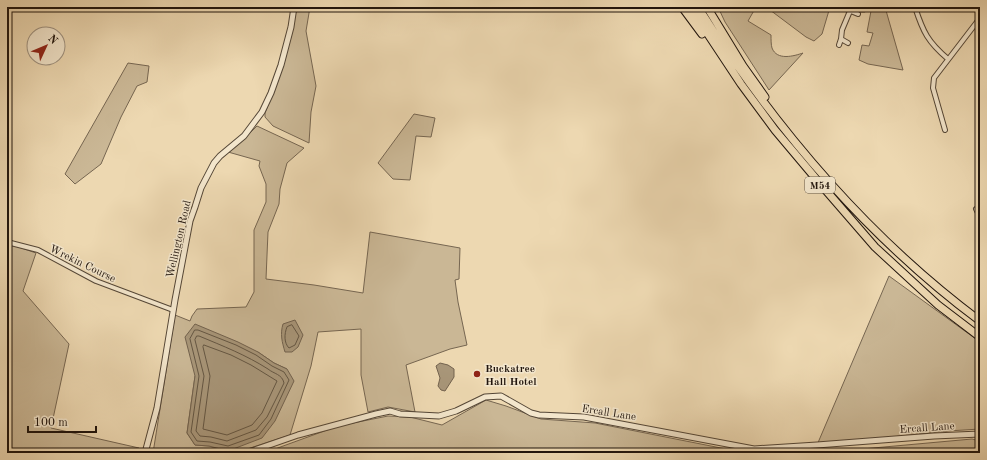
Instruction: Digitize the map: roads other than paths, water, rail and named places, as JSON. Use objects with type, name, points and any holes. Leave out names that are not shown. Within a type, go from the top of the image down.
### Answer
[{"type":"highway","name":"M54","points":[[682,7],[694,24],[720,54]]},
{"type":"highway","name":"M54","points":[[690,7],[720,54],[775,130],[875,247],[938,305],[980,337]]},
{"type":"highway","name":"M54","points":[[698,7],[745,78],[791,138],[829,182],[883,239],[947,296],[980,321]]},
{"type":"highway","name":"M54","points":[[707,7],[743,66],[791,138]]},
{"type":"street","name":"Wellington Road","points":[[145,453],[156,408],[190,221],[201,188],[214,163],[244,136],[262,112],[271,94],[281,65],[291,27],[294,7]]},
{"type":"street","points":[[841,7],[858,14]]},
{"type":"street","points":[[915,7],[920,23],[928,40],[948,59]]},
{"type":"street","points":[[839,45],[842,39],[842,30],[850,11]]},
{"type":"street","points":[[945,130],[933,88],[934,78],[980,18]]},
{"type":"street","points":[[842,39],[848,43]]},
{"type":"street","points":[[976,209],[980,217]]},
{"type":"street","name":"Wrekin Course","points":[[7,242],[38,250],[96,281],[173,310]]},
{"type":"street","name":"Ercall Lane","points":[[246,453],[298,435],[376,414],[390,411],[400,414],[439,416],[485,397],[502,396],[531,413],[538,415],[584,417],[754,449],[980,434]]},
{"type":"water","points":[[295,320],[303,335],[298,347],[292,352],[285,352],[282,338],[283,324]]},
{"type":"water","points":[[195,324],[238,342],[287,369],[294,381],[275,421],[262,438],[228,451],[209,446],[195,445],[187,433],[195,376],[185,337]]},
{"type":"water","points":[[440,363],[448,365],[454,369],[454,377],[445,391],[441,390],[438,386],[440,378],[436,366]]},
{"type":"place","name":"Buckatree Hall Hotel","points":[[477,374]]}]
